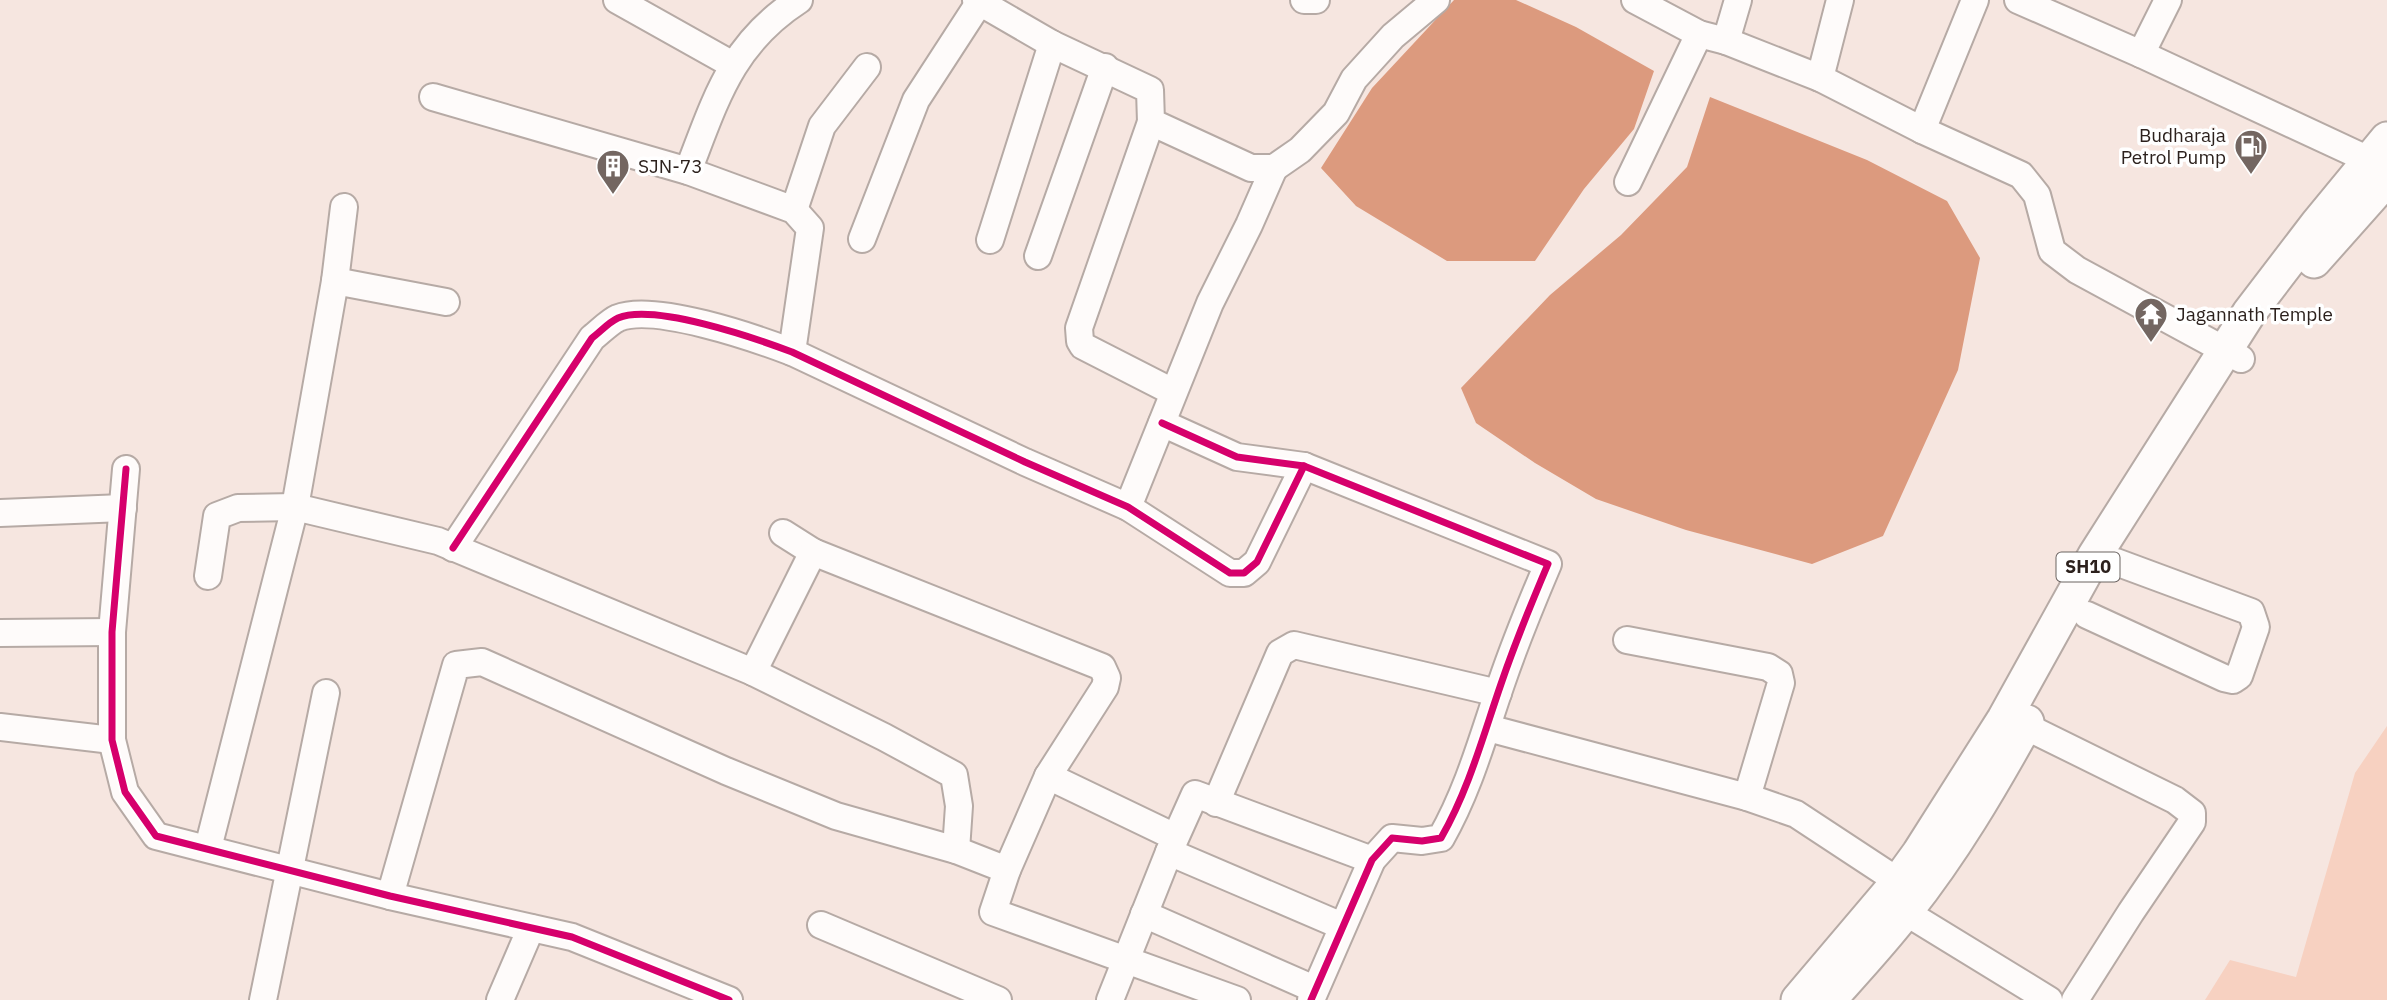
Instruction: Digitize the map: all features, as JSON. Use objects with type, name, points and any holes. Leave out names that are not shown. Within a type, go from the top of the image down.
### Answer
[{"type":"main road","name":"SH10","points":[[1829,1000],[1902,897],[1982,801],[2283,268],[2381,159]]},
{"type":"main road","name":"SH10","points":[[1798,1000],[1902,897],[1919,853],[2004,719],[2095,555],[2233,355]]},
{"type":"street","points":[[617,0],[733,65]]},
{"type":"street","points":[[688,171],[720,87],[733,65],[772,20],[799,0]]},
{"type":"street","points":[[1304,0],[1316,0]]},
{"type":"street","points":[[1128,507],[1210,303],[1274,168],[1300,150],[1336,113],[1354,79],[1393,36],[1436,0]]},
{"type":"street","points":[[1635,0],[1699,34],[1726,41],[1820,78],[1922,130],[2021,175],[2037,195],[2052,251],[2077,270],[2233,355]]},
{"type":"street","points":[[1726,41],[1738,0]]},
{"type":"street","points":[[1820,78],[1840,0]]},
{"type":"street","points":[[1922,130],[1975,0]]},
{"type":"street","points":[[2018,0],[2381,159]]},
{"type":"street","points":[[2141,54],[2168,0]]},
{"type":"street","points":[[862,239],[916,100],[977,1],[1052,44],[1150,90],[1152,122],[1079,328],[1079,336],[1083,346],[1173,392]]},
{"type":"street","points":[[1628,182],[1699,34]]},
{"type":"street","points":[[990,240],[1052,44]]},
{"type":"street","points":[[794,209],[822,126],[866,66]]},
{"type":"street","points":[[1038,256],[1105,67]]},
{"type":"street","points":[[433,97],[688,171],[794,209],[810,229],[792,352]]},
{"type":"street","points":[[1152,122],[1251,168],[1274,168]]},
{"type":"street","points":[[208,848],[295,507],[335,281],[344,207]]},
{"type":"street","points":[[335,281],[446,302]]},
{"type":"street","points":[[453,548],[592,338],[617,318],[644,313],[674,318],[792,352],[1025,463],[1128,507],[1230,573],[1244,573],[1257,562],[1304,466]]},
{"type":"street","points":[[1144,914],[1312,994],[1372,860],[1392,838],[1422,841],[1441,838],[1452,819],[1488,728],[1521,624],[1548,564],[1304,466],[1237,457],[1162,423]]},
{"type":"street","points":[[126,469],[112,632],[112,740],[125,792],[156,836],[390,896],[572,937],[729,1000]]},
{"type":"street","points":[[208,576],[217,516],[238,508],[295,507],[438,541],[753,672],[954,775],[959,806],[956,850]]},
{"type":"street","points":[[0,513],[123,508]]},
{"type":"street","points":[[783,533],[813,551],[1102,667],[1107,678],[1105,687],[1048,776],[1007,870],[993,912],[1237,1000]]},
{"type":"street","points":[[753,672],[813,551]]},
{"type":"street","points":[[2087,615],[2224,678],[2233,680],[2239,676],[2256,627],[2251,612],[2116,562]]},
{"type":"street","points":[[0,633],[112,632]]},
{"type":"street","points":[[1627,640],[1768,667],[1779,674],[1781,683],[1747,797]]},
{"type":"street","points":[[1216,803],[1280,653],[1294,645],[1498,693]]},
{"type":"street","points":[[390,896],[456,665],[471,662],[482,662],[726,771],[836,816],[956,850],[1007,870]]},
{"type":"street","points":[[263,1000],[326,693]]},
{"type":"street","points":[[2025,726],[2175,800],[2192,813],[2192,822],[2130,912],[2076,1000]]},
{"type":"street","points":[[0,727],[112,740]]},
{"type":"street","points":[[1488,728],[1747,797],[1796,814],[1902,897],[2049,1000]]},
{"type":"street","points":[[1048,776],[1172,845],[1342,926]]},
{"type":"street","points":[[1110,1000],[1195,794],[1372,860]]},
{"type":"street","points":[[821,925],[998,1000]]},
{"type":"street","points":[[500,1000],[531,928]]},
{"type":"shaded area","points":[[1454,0],[1516,0],[1576,27],[1654,71],[1634,129],[1584,189],[1535,261],[1447,261],[1356,206],[1321,168],[1372,88]]},
{"type":"shaded area","points":[[1710,97],[1867,160],[1947,201],[1980,258],[1958,370],[1883,536],[1812,564],[1686,530],[1596,499],[1535,463],[1476,423],[1461,388],[1550,295],[1621,235],[1687,167]]},
{"type":"shaded area","points":[[2387,726],[2387,1000],[2205,1000],[2230,960],[2296,977],[2355,773]]},
{"type":"cycle path","points":[[453,548],[592,338],[618,318],[634,315],[679,318],[705,324],[792,352],[1025,462],[1128,507],[1230,573],[1244,573],[1257,562],[1304,466]]},
{"type":"cycle path","points":[[1162,423],[1237,457],[1304,466],[1548,564],[1512,654],[1468,781],[1441,838],[1422,841],[1392,838],[1372,860],[1311,1000]]},
{"type":"cycle path","points":[[126,469],[112,632],[112,740],[125,792],[156,836],[390,896],[572,937],[729,1000]]},
{"type":"place","name":"Budharaja Petrol Pump","points":[[2251,176]]},
{"type":"place","name":"SJN-73","points":[[613,196]]},
{"type":"place","name":"Jagannath Temple","points":[[2151,344]]}]
